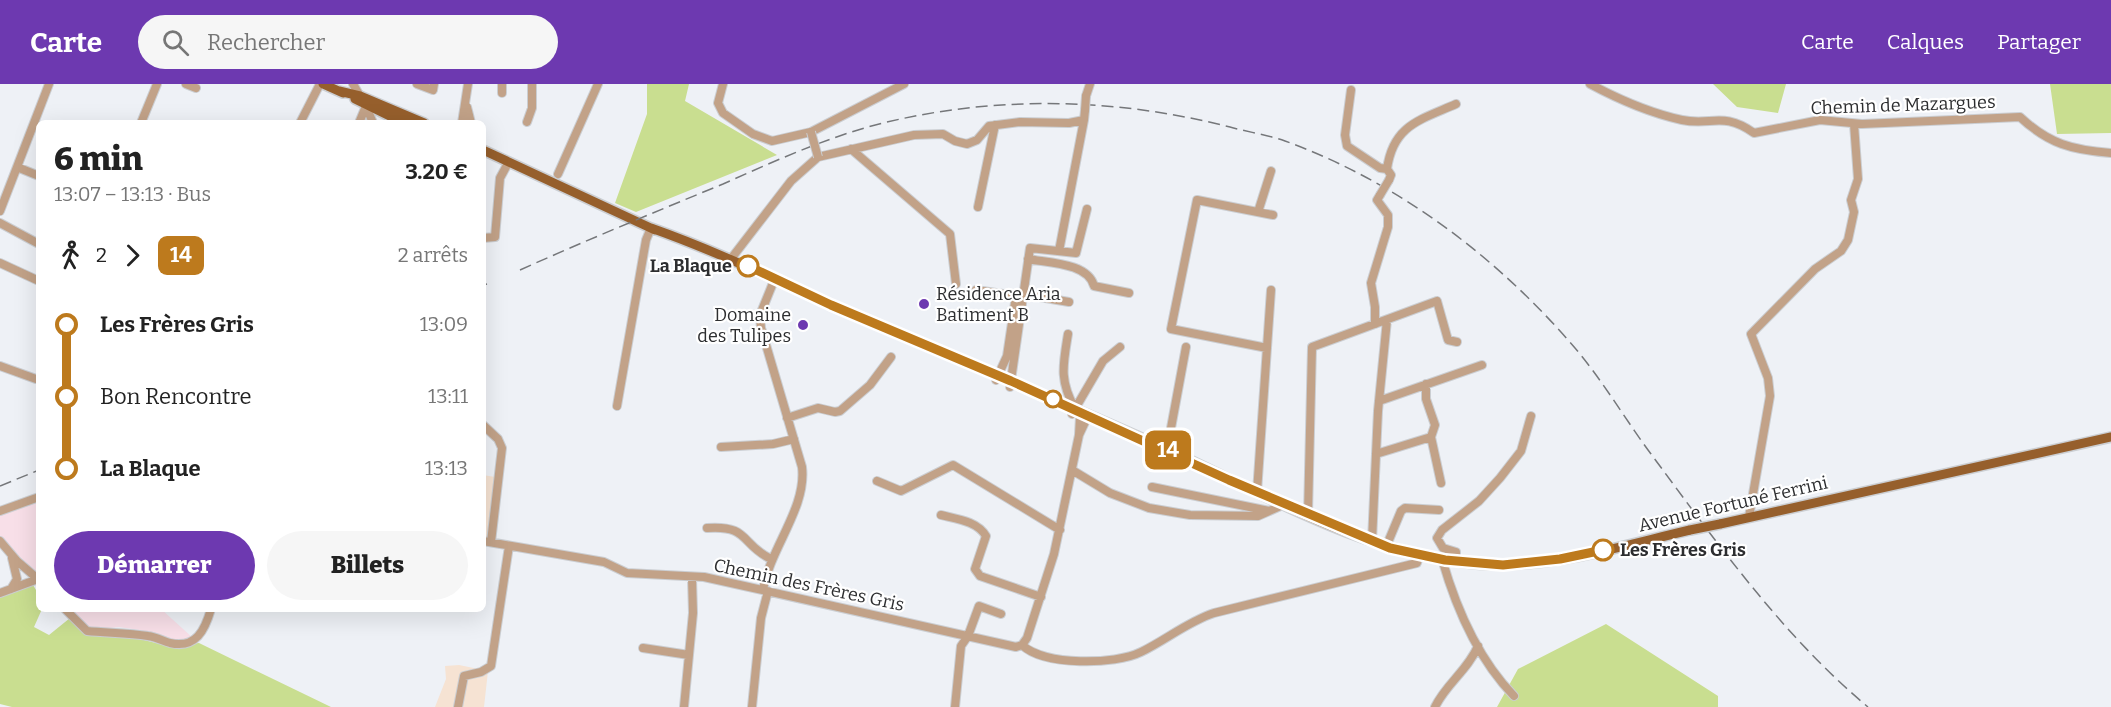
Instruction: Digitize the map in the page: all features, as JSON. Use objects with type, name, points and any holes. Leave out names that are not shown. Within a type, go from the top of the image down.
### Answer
[{"type":"main road","points":[[322,84],[341,87],[417,120]]},
{"type":"main road","points":[[341,87],[366,106],[397,120]]},
{"type":"main road","name":"Avenue Fortuné Ferrini","points":[[486,151],[651,228],[899,334],[1229,480],[1386,547],[1419,556],[1494,565],[1530,564],[1749,518],[2111,437]]},
{"type":"main road","name":"Avenue Fortuné Ferrini","points":[[486,159],[607,208]]},
{"type":"street","points":[[38,120],[49,84]]},
{"type":"street","points":[[142,120],[157,84]]},
{"type":"street","points":[[186,84],[196,88]]},
{"type":"street","points":[[302,120],[322,84]]},
{"type":"street","points":[[353,84],[360,96]]},
{"type":"street","points":[[417,84],[433,90],[434,84]]},
{"type":"street","points":[[463,120],[468,84]]},
{"type":"street","points":[[502,84],[502,93]]},
{"type":"street","points":[[527,122],[532,108],[532,84]]},
{"type":"street","points":[[558,174],[598,84]]},
{"type":"street","points":[[723,84],[718,103],[723,113],[753,134],[772,141],[811,132],[904,84]]},
{"type":"street","points":[[1059,251],[1090,84]]},
{"type":"street","name":"Chemin de Mazargues","points":[[1590,84],[1646,109],[1684,120],[1720,118],[1742,125],[1754,133],[1820,120],[1854,124],[2020,117],[2049,140],[2077,150],[2111,153]]},
{"type":"street","points":[[1352,90],[1345,135],[1347,146],[1380,168],[1387,169],[1392,175],[1377,200],[1388,215],[1388,227],[1371,283],[1375,324]]},
{"type":"street","points":[[466,101],[470,120]]},
{"type":"street","points":[[1387,169],[1390,149],[1410,126],[1456,104]]},
{"type":"street","points":[[360,120],[366,106]]},
{"type":"street","points":[[366,106],[372,120]]},
{"type":"street","points":[[729,261],[791,181],[818,157],[914,135],[943,134],[955,141],[967,144],[977,140],[989,126],[1020,122],[1069,123],[1084,120]]},
{"type":"street","points":[[1749,518],[1770,396],[1768,378],[1751,334],[1815,269],[1841,251],[1848,240],[1854,212],[1851,200],[1858,179],[1854,124]]},
{"type":"street","points":[[0,211],[36,125]]},
{"type":"street","points":[[978,207],[995,125]]},
{"type":"street","points":[[811,132],[818,157]]},
{"type":"street","points":[[851,149],[950,234],[956,284]]},
{"type":"street","points":[[17,167],[36,175]]},
{"type":"street","points":[[486,238],[495,237],[500,178],[506,167]]},
{"type":"street","points":[[1258,212],[1271,171]]},
{"type":"street","points":[[1267,348],[1171,329],[1197,200],[1273,215]]},
{"type":"street","points":[[1011,384],[1030,248],[1076,253],[1087,209]]},
{"type":"street","points":[[0,223],[36,242]]},
{"type":"street","points":[[617,406],[646,240],[651,228]]},
{"type":"street","points":[[1029,259],[1084,270],[1092,279],[1094,286],[1129,293]]},
{"type":"street","points":[[0,263],[36,279]]},
{"type":"street","points":[[752,707],[761,618],[771,559],[802,495],[804,483],[795,439],[761,328],[760,315],[774,280]]},
{"type":"street","points":[[976,290],[1016,296],[1007,356],[997,378]]},
{"type":"street","points":[[1257,492],[1271,290]]},
{"type":"street","points":[[1022,294],[1069,302]]},
{"type":"street","points":[[1308,514],[1312,347],[1437,301],[1448,340],[1457,342]]},
{"type":"street","points":[[1372,541],[1379,401],[1387,320]]},
{"type":"street","points":[[1068,334],[1062,372],[1065,391],[1080,415]]},
{"type":"street","points":[[1022,645],[1027,638],[1041,597],[1060,530],[1079,435],[1080,415],[1102,361],[1120,347]]},
{"type":"street","points":[[1167,452],[1186,347]]},
{"type":"street","points":[[787,418],[818,408],[840,411],[870,385],[891,357]]},
{"type":"street","points":[[1379,401],[1482,365]]},
{"type":"street","points":[[0,366],[36,375]]},
{"type":"street","points":[[1426,384],[1426,399],[1435,426],[1431,437],[1441,483]]},
{"type":"street","points":[[1456,561],[1456,552],[1443,548],[1437,538],[1442,530],[1479,501],[1521,451],[1531,416]]},
{"type":"street","points":[[486,428],[498,439],[502,448],[487,542]]},
{"type":"street","points":[[1376,454],[1431,437]]},
{"type":"street","points":[[721,447],[773,444],[795,439]]},
{"type":"street","points":[[877,481],[901,491],[953,465],[1060,530]]},
{"type":"street","points":[[1072,470],[1110,493],[1149,508],[1190,515],[1242,518],[1258,516],[1285,504]]},
{"type":"street","points":[[1152,487],[1270,511]]},
{"type":"street","points":[[0,511],[36,498]]},
{"type":"street","points":[[1386,547],[1401,511],[1405,508],[1439,510]]},
{"type":"street","points":[[941,515],[964,520],[981,529],[986,536],[975,569],[980,576],[1041,597]]},
{"type":"street","points":[[707,528],[726,527],[738,530],[771,559]]},
{"type":"street","points":[[0,541],[36,578]]},
{"type":"street","name":"Chemin des Frères Gris","points":[[487,542],[604,562],[627,573],[704,577],[968,636],[1016,646],[1022,645],[1028,651],[1060,661],[1118,659],[1140,653],[1190,621],[1214,613],[1417,563],[1419,556]]},
{"type":"street","points":[[458,707],[464,676],[481,672],[491,666],[509,546]]},
{"type":"street","points":[[10,551],[17,579],[10,589]]},
{"type":"street","points":[[1442,559],[1450,588],[1478,646],[1496,677],[1514,696]]},
{"type":"street","points":[[10,589],[29,572]]},
{"type":"street","points":[[684,707],[693,613],[692,578]]},
{"type":"street","points":[[0,593],[36,581]]},
{"type":"street","points":[[955,707],[961,646],[968,636],[979,606],[1001,614]]},
{"type":"street","points":[[68,612],[87,631],[150,636],[174,644],[197,638],[206,627],[210,612]]},
{"type":"street","points":[[1435,707],[1453,681],[1471,662],[1478,646]]},
{"type":"street","points":[[643,648],[689,655]]},
{"type":"shaded area","points":[[486,476],[495,477],[488,539],[486,539]]},
{"type":"shaded area","points":[[36,501],[36,572],[0,538],[0,514]]},
{"type":"shaded area","points":[[72,612],[164,612],[193,638],[176,641],[140,630],[119,627],[96,629],[86,627]]},
{"type":"shaded area","points":[[459,665],[488,671],[484,707],[435,707],[446,679],[445,666]]},
{"type":"green space","points":[[647,84],[689,84],[685,101],[777,155],[636,212],[615,203],[647,114]]},
{"type":"green space","points":[[1713,84],[1786,84],[1778,113],[1737,107]]},
{"type":"green space","points":[[2050,84],[2111,84],[2111,133],[2057,134]]},
{"type":"green space","points":[[33,585],[36,590],[36,612],[41,612],[34,627],[49,635],[70,618],[90,635],[136,638],[168,646],[199,643],[331,707],[12,707],[0,704],[0,597]]},
{"type":"green space","points":[[1606,624],[1718,696],[1718,707],[1497,707],[1518,669]]},
{"type":"railway","points":[[520,270],[821,142],[883,123],[926,114],[1013,104],[1100,106],[1187,117],[1278,139],[1327,158],[1406,201],[1479,253],[1513,283],[1575,348],[1651,454],[1752,587],[1808,650],[1868,707]]},
{"type":"railway","points":[[0,486],[36,471]]},
{"type":"bus line","name":"14","points":[[748,266],[831,305],[1167,450],[1229,480],[1390,548],[1445,560],[1503,565],[1530,564],[1603,550]]},
{"type":"place","name":"La Blaque","points":[[748,266]]},
{"type":"place","name":"Résidence Aria Batiment B","points":[[924,304]]},
{"type":"place","name":"Domaine des Tulipes","points":[[803,325]]},
{"type":"place","name":"Les Frères Gris","points":[[1603,550]]}]
